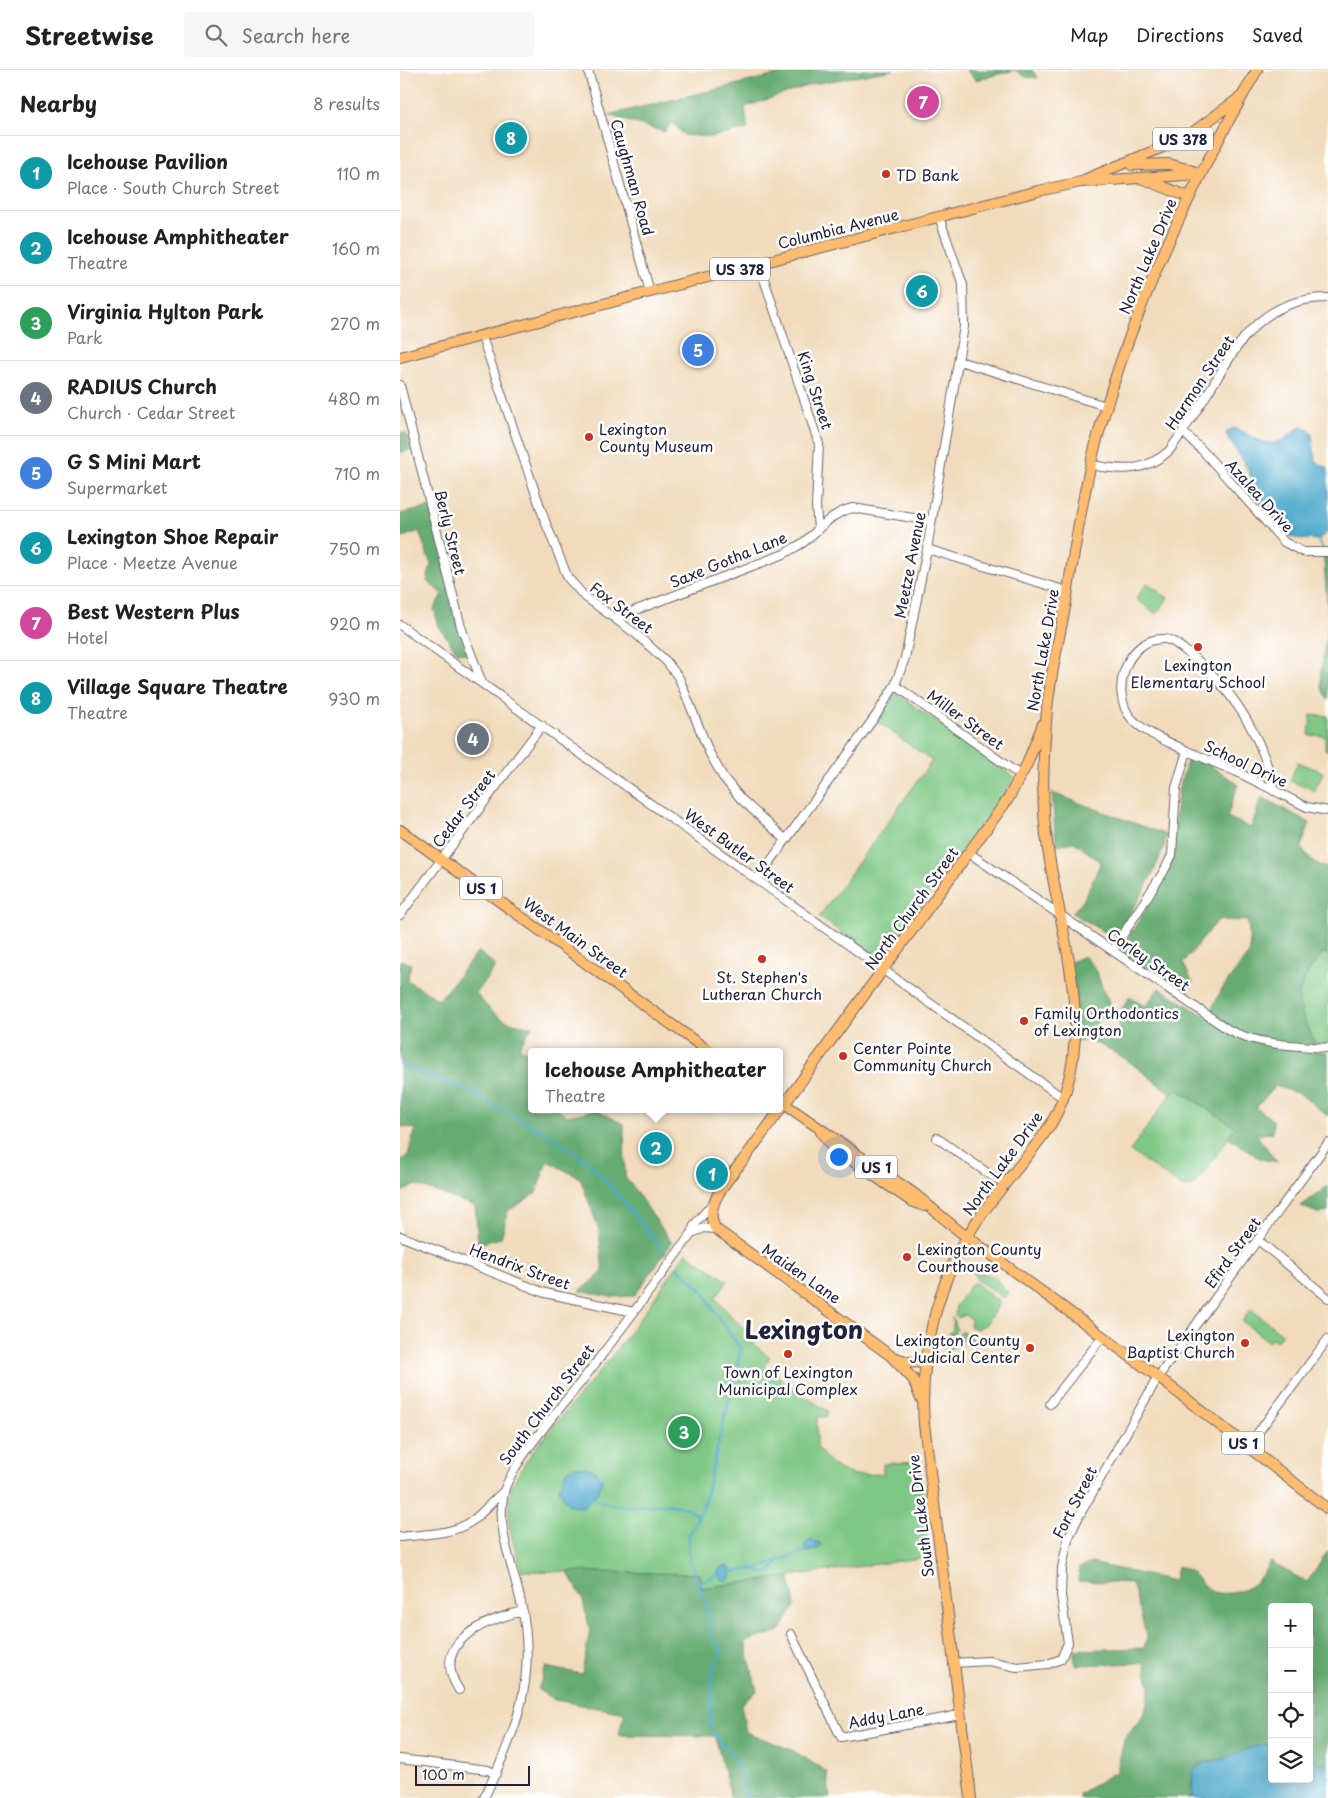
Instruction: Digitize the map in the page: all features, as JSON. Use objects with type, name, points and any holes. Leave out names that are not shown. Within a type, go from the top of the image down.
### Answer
[{"type":"main road","name":"North Lake Drive","points":[[967,1237],[1043,1136],[1063,1098],[1073,1063],[1076,1027],[1072,989],[1044,819],[1046,719],[1067,591],[1092,465],[1106,406],[1134,324],[1199,174],[1246,93],[1257,70]]},
{"type":"main road","name":"Columbia Avenue","points":[[1081,182],[1185,138],[1246,93]]},
{"type":"main road","name":"Columbia Avenue","points":[[1111,168],[1143,163],[1169,164],[1199,174]]},
{"type":"main road","name":"Columbia Avenue","points":[[400,357],[1081,182],[1199,174]]},
{"type":"main road","points":[[1140,177],[1189,197]]},
{"type":"main road","name":"North Church Street","points":[[783,1102],[884,970],[969,854],[1021,776],[1046,719]]},
{"type":"main road","name":"West Main Street","points":[[400,830],[704,1048]]},
{"type":"main road","name":"US 1","points":[[783,1104],[821,1132],[831,1146],[911,1201],[930,1208],[1158,1377],[1328,1509]]},
{"type":"main road","name":"South Church Street","points":[[714,1202],[775,1113]]},
{"type":"main road","points":[[714,1202],[711,1220],[716,1229]]},
{"type":"main road","name":"Maiden Lane","points":[[716,1229],[891,1356],[912,1379],[923,1406]]},
{"type":"main road","name":"South Lake Drive","points":[[967,1237],[938,1307],[926,1363],[923,1406],[970,1798]]},
{"type":"main road","name":"Maiden Lane","points":[[891,1356],[908,1362],[926,1363]]},
{"type":"street","name":"Caughman Road","points":[[588,70],[650,292]]},
{"type":"street","name":"Meetze Avenue","points":[[758,880],[877,714],[895,684],[905,658],[932,521],[964,326],[965,299],[959,271],[940,217]]},
{"type":"street","name":"King Street","points":[[759,264],[819,444],[816,507],[818,528]]},
{"type":"street","name":"Harmon Street","points":[[1092,465],[1121,470],[1145,467],[1170,451],[1240,344],[1263,319],[1288,305],[1303,300],[1328,298]]},
{"type":"street","name":"Fox Street","points":[[482,337],[514,436],[564,571],[584,596],[656,650],[675,672],[688,698],[709,752],[723,777],[741,799],[786,840]]},
{"type":"street","points":[[959,361],[1106,406]]},
{"type":"street","name":"Berly Street","points":[[400,385],[461,627],[482,683]]},
{"type":"street","name":"Azalea Drive","points":[[1183,432],[1203,451],[1284,542],[1303,552],[1328,552]]},
{"type":"street","name":"Saxe Gotha Lane","points":[[615,618],[784,554],[804,542],[833,516],[853,508],[932,521]]},
{"type":"street","points":[[926,549],[1067,591]]},
{"type":"street","name":"West Butler Street","points":[[400,625],[542,724],[1063,1098]]},
{"type":"street","points":[[1187,751],[1142,728],[1131,718],[1124,706],[1121,693],[1127,664],[1135,651],[1145,643],[1156,639],[1170,640],[1200,662],[1221,684],[1247,720],[1268,765],[1274,791]]},
{"type":"street","name":"Miller Street","points":[[895,684],[1021,776]]},
{"type":"street","name":"Cedar Street","points":[[400,915],[542,724]]},
{"type":"street","name":"School Drive","points":[[1113,950],[1164,872],[1172,854],[1176,788],[1187,751],[1307,807],[1328,811]]},
{"type":"street","name":"Corley Street","points":[[969,854],[1059,912],[1183,999],[1242,1037],[1270,1045],[1328,1048]]},
{"type":"street","points":[[937,1138],[1005,1185]]},
{"type":"street","name":"Efird Street","points":[[1158,1377],[1328,1143]]},
{"type":"street","name":"South Church Street","points":[[484,1798],[496,1774],[516,1723],[525,1690],[528,1644],[523,1611],[502,1522],[504,1491],[514,1472],[537,1439],[692,1233],[694,1225],[714,1202]]},
{"type":"street","points":[[692,1233],[704,1228],[716,1229]]},
{"type":"street","name":"Hendrix Street","points":[[400,1236],[544,1293],[634,1312]]},
{"type":"street","points":[[1258,1240],[1328,1298]]},
{"type":"street","points":[[1050,1404],[1103,1336]]},
{"type":"street","points":[[1248,1446],[1328,1338]]},
{"type":"street","name":"Fort Street","points":[[953,1663],[989,1661],[1017,1667],[1048,1664],[1060,1659],[1065,1654],[1068,1643],[1061,1584],[1063,1557],[1068,1539],[1158,1377]]},
{"type":"street","points":[[400,1537],[444,1532],[460,1527],[478,1516],[504,1491]]},
{"type":"street","points":[[459,1690],[452,1677],[449,1663],[458,1644],[481,1626],[523,1611]]},
{"type":"street","name":"Addy Lane","points":[[791,1634],[841,1737],[960,1715]]},
{"type":"street","points":[[400,1759],[488,1770],[496,1774]]},
{"type":"green space","points":[[797,70],[894,70],[813,84],[745,107],[748,129],[712,137],[684,135],[672,122],[665,132],[608,115]]},
{"type":"green space","points":[[966,70],[1015,70],[976,80]]},
{"type":"green space","points":[[1015,70],[1032,70],[1038,78],[1026,77]]},
{"type":"green space","points":[[400,433],[406,433],[410,450],[400,453]]},
{"type":"green space","points":[[430,507],[470,654],[457,652],[439,627],[434,609],[442,594],[427,581],[431,565],[419,531],[400,538],[400,514]]},
{"type":"green space","points":[[1328,552],[1328,615],[1324,561],[1320,553]]},
{"type":"green space","points":[[1147,583],[1168,598],[1156,614],[1136,599]]},
{"type":"green space","points":[[1328,624],[1328,700],[1321,686],[1321,671]]},
{"type":"green space","points":[[896,693],[1015,778],[882,960],[819,917],[932,761],[878,722]]},
{"type":"green space","points":[[1311,715],[1328,716],[1328,750],[1325,750],[1325,736],[1309,735]]},
{"type":"green space","points":[[1190,752],[1238,784],[1227,817],[1251,828],[1262,797],[1310,823],[1301,847],[1312,861],[1328,869],[1328,954],[1323,953],[1313,966],[1301,987],[1299,997],[1303,1017],[1316,1044],[1285,1045],[1243,1036],[1209,1014],[1222,989],[1250,952],[1248,921],[1218,920],[1183,963],[1193,983],[1184,997],[1120,951],[1168,873],[1179,788]]},
{"type":"green space","points":[[1298,762],[1323,772],[1315,791],[1290,781]]},
{"type":"green space","points":[[1052,793],[1167,835],[1159,861],[1119,934],[1106,933],[1072,913],[1083,901],[1101,862],[1074,842],[1056,845]]},
{"type":"green space","points":[[478,951],[496,966],[476,994],[500,1018],[513,1023],[532,1026],[519,1047],[528,1053],[528,1113],[563,1113],[567,1116],[581,1113],[601,1113],[624,1124],[625,1176],[672,1243],[634,1296],[612,1297],[580,1291],[603,1272],[599,1230],[580,1178],[547,1161],[536,1193],[508,1211],[501,1238],[478,1244],[475,1206],[416,1185],[400,1193],[400,1162],[408,1155],[415,1129],[400,1126],[400,960],[411,964],[407,980],[439,1000]]},
{"type":"green space","points":[[1323,953],[1328,954],[1328,1044],[1316,1044],[1299,1007],[1299,997],[1305,977]]},
{"type":"green space","points":[[1084,956],[1096,969],[1104,993],[1111,1003],[1102,1011],[1095,1031],[1103,1038],[1118,1031],[1120,1012],[1130,996],[1145,1007],[1159,988],[1207,1017],[1270,1046],[1328,1052],[1328,1116],[1300,1094],[1275,1086],[1256,1108],[1273,1120],[1273,1132],[1257,1135],[1277,1162],[1260,1159],[1228,1137],[1235,1127],[1178,1090],[1171,1094],[1111,1050],[1086,1041],[1075,1042],[1068,963]]},
{"type":"green space","points":[[1178,1090],[1236,1127],[1195,1185],[1183,1188],[1130,1151],[1171,1094]]},
{"type":"green space","points":[[1328,1186],[1328,1211],[1320,1214],[1301,1206]]},
{"type":"green space","points":[[686,1253],[728,1281],[715,1298],[736,1321],[758,1338],[754,1345],[770,1357],[764,1366],[805,1397],[828,1411],[826,1417],[817,1417],[817,1447],[827,1460],[840,1470],[854,1475],[883,1474],[883,1464],[920,1462],[929,1557],[702,1588],[699,1574],[522,1571],[510,1531],[508,1511],[511,1490],[516,1477],[537,1446],[622,1343]]},
{"type":"green space","points":[[973,1271],[994,1277],[1008,1293],[1004,1298],[977,1280]]},
{"type":"green space","points":[[972,1283],[976,1283],[1000,1303],[985,1325],[976,1329],[970,1326],[971,1320],[965,1315],[958,1318],[955,1315],[956,1306]]},
{"type":"green space","points":[[1251,1309],[1282,1334],[1276,1341],[1272,1338],[1269,1342],[1242,1321]]},
{"type":"green space","points":[[952,1317],[957,1329],[945,1347],[944,1342],[953,1329]]},
{"type":"green space","points":[[960,1332],[963,1332],[979,1344],[965,1339],[945,1352]]},
{"type":"green space","points":[[1328,1551],[1328,1766],[1313,1760],[1313,1603],[1268,1603],[1268,1746],[1252,1747],[1226,1758],[1197,1766],[1193,1771],[1191,1798],[1080,1798],[1079,1794],[1117,1771],[1124,1740],[1145,1713],[1150,1687],[1144,1663],[1075,1665],[1074,1650],[1144,1648],[1147,1637],[1132,1583],[1078,1581],[1079,1568],[1091,1563],[1174,1581],[1177,1566],[1188,1570],[1210,1590],[1228,1593],[1253,1585],[1270,1562],[1307,1582]]},
{"type":"green space","points":[[567,1571],[699,1574],[702,1588],[790,1577],[795,1606],[780,1631],[745,1642],[757,1691],[741,1704],[746,1732],[792,1750],[827,1772],[830,1798],[731,1798],[715,1736],[618,1735],[625,1713],[555,1700],[538,1690],[546,1667],[582,1674],[590,1630],[582,1597]]},
{"type":"water","points":[[1303,426],[1312,433],[1316,462],[1328,468],[1328,531],[1318,540],[1300,539],[1284,534],[1269,519],[1259,500],[1246,465],[1226,433],[1233,428],[1261,441],[1273,443],[1283,440]]},
{"type":"water","points":[[574,1466],[593,1469],[602,1478],[599,1490],[582,1507],[568,1504],[559,1489],[565,1473]]},
{"type":"water","points":[[811,1540],[820,1543],[820,1548],[807,1552],[804,1545]]},
{"type":"water","points":[[725,1566],[730,1568],[732,1573],[730,1578],[725,1580],[720,1578],[718,1573],[720,1568]]},
{"type":"water","points":[[1268,1746],[1268,1783],[1313,1783],[1313,1760],[1328,1766],[1328,1798],[1192,1798],[1193,1771],[1203,1763],[1226,1758],[1252,1747]]},
{"type":"waterway","points":[[1318,540],[1322,547]]},
{"type":"waterway","points":[[400,1065],[460,1087],[556,1139],[592,1166],[604,1178],[662,1249]]},
{"type":"waterway","points":[[677,1267],[703,1291],[716,1314],[741,1349],[703,1507],[689,1535],[688,1552],[699,1588],[707,1603],[711,1634],[722,1653],[713,1668],[710,1724],[717,1739],[732,1755],[737,1764],[747,1798]]},
{"type":"waterway","points":[[593,1497],[617,1506],[674,1505],[692,1511],[698,1516]]},
{"type":"waterway","points":[[732,1572],[757,1568],[805,1551]]},
{"type":"waterway","points":[[754,1570],[764,1573],[771,1572],[778,1561]]},
{"type":"waterway","points":[[697,1583],[718,1575]]},
{"type":"place","name":"Best Western Plus","points":[[923,102]]},
{"type":"place","name":"Village Square Theatre","points":[[511,138]]},
{"type":"place","name":"TD Bank","points":[[886,174]]},
{"type":"place","name":"Lexington Shoe Repair","points":[[922,291]]},
{"type":"place","name":"G S Mini Mart","points":[[698,350]]},
{"type":"place","name":"Lexington County Museum","points":[[589,437]]},
{"type":"place","name":"Lexington Elementary School","points":[[1198,647]]},
{"type":"place","name":"RADIUS Church","points":[[473,739]]},
{"type":"place","name":"St. Stephen's Lutheran Church","points":[[762,959]]},
{"type":"place","name":"Family Orthodontics of Lexington","points":[[1024,1021]]},
{"type":"place","name":"Center Pointe Community Church","points":[[843,1056]]},
{"type":"place","name":"Icehouse Amphitheater","points":[[656,1148]]},
{"type":"place","name":"Icehouse Pavilion","points":[[712,1174]]},
{"type":"place","name":"Lexington County Courthouse","points":[[907,1257]]},
{"type":"place","name":"Lexington Baptist Church","points":[[1245,1343]]},
{"type":"place","name":"Lexington County Judicial Center","points":[[1030,1348]]},
{"type":"place","name":"Town of Lexington Municipal Complex","points":[[788,1354]]},
{"type":"place","name":"Virginia Hylton Park","points":[[684,1432]]},
{"type":"district","name":"Lexington","points":[[804,1329]]}]
